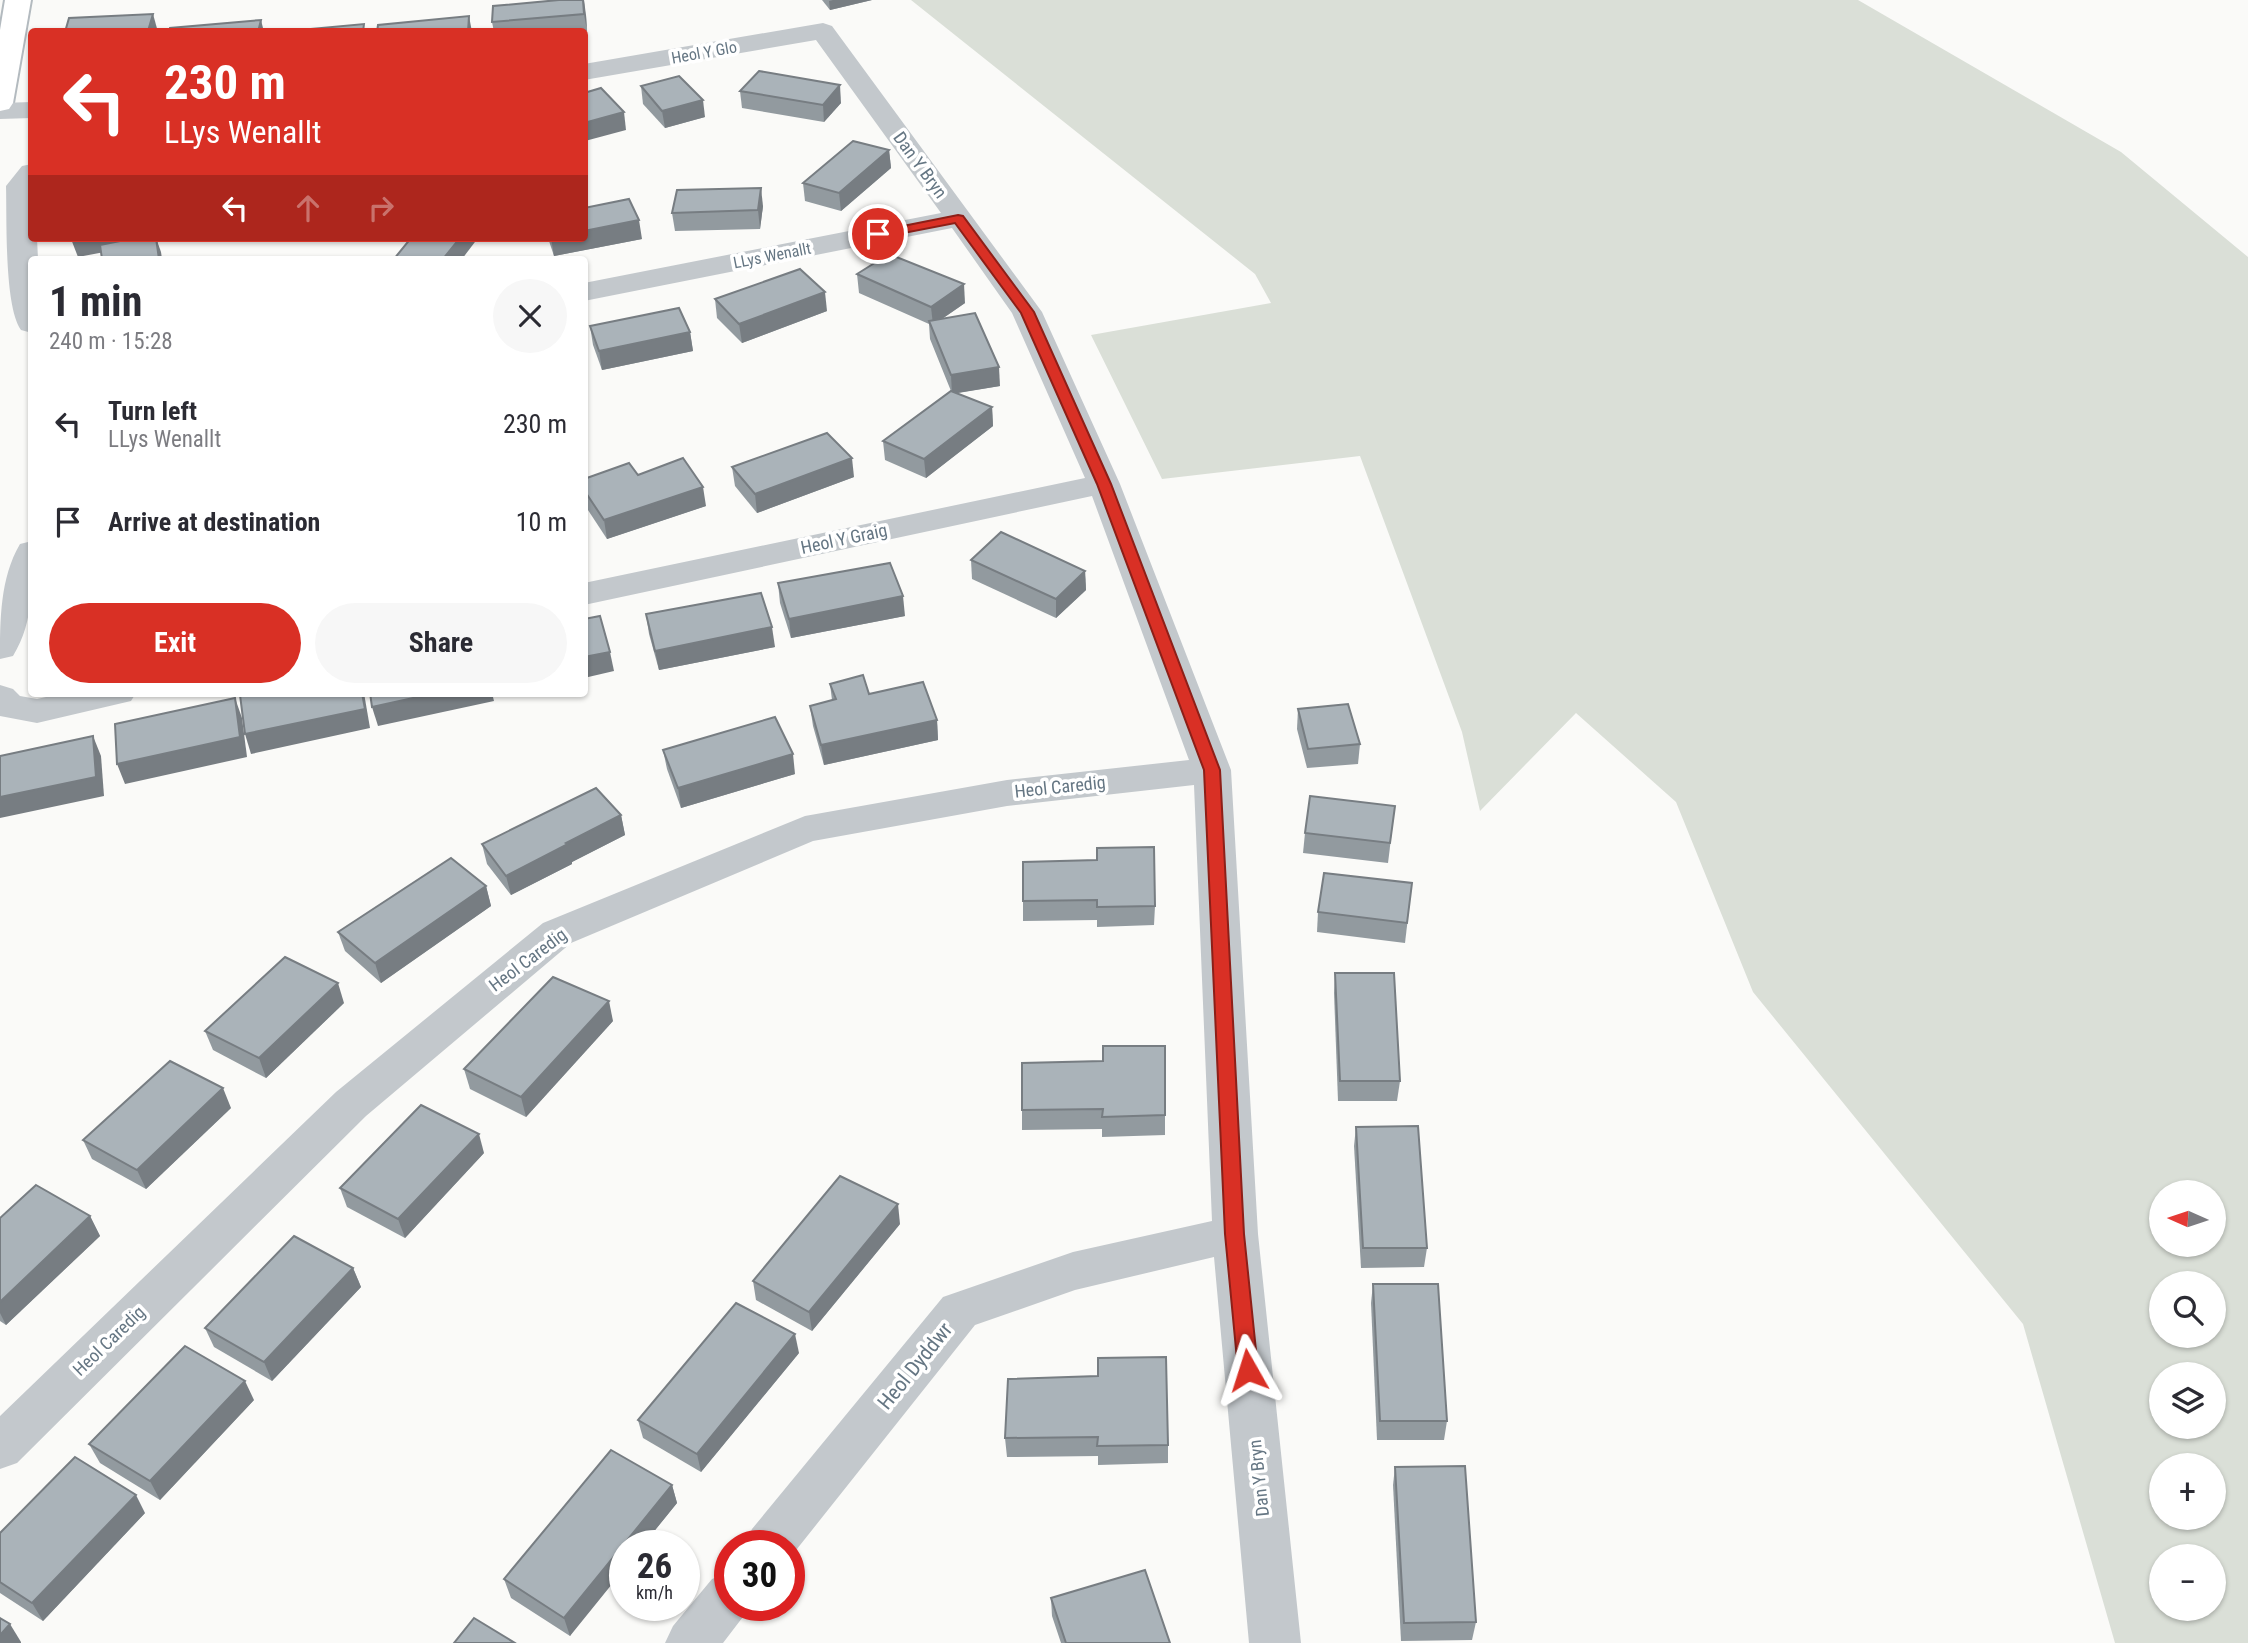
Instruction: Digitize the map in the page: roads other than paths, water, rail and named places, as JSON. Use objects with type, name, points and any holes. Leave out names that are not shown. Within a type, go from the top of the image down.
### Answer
[{"type":"main road","points":[[0,103],[18,0]]},
{"type":"street","name":"Heol Y Glo","points":[[588,71],[823,31]]},
{"type":"street","name":"Dan Y Bryn","points":[[823,31],[1027,312],[1104,484],[1212,770],[1235,1234],[1275,1643]]},
{"type":"street","points":[[0,111],[28,110]]},
{"type":"street","points":[[28,177],[20,186],[24,284],[28,304]]},
{"type":"street","name":"LLys Wenallt","points":[[588,291],[958,218]]},
{"type":"street","name":"Heol Y Graig","points":[[588,593],[1104,484]]},
{"type":"street","points":[[0,648],[28,563]]},
{"type":"street","points":[[0,697],[8,706],[37,711],[100,697]]},
{"type":"street","name":"Heol Caredig","points":[[0,1448],[351,1104],[557,933],[805,830],[1007,793],[1212,770]]},
{"type":"street","name":"Heol Dyddwr","points":[[782,1530],[959,1311],[1073,1271],[1235,1234]]},
{"type":"street","points":[[691,1643],[714,1615]]}]
